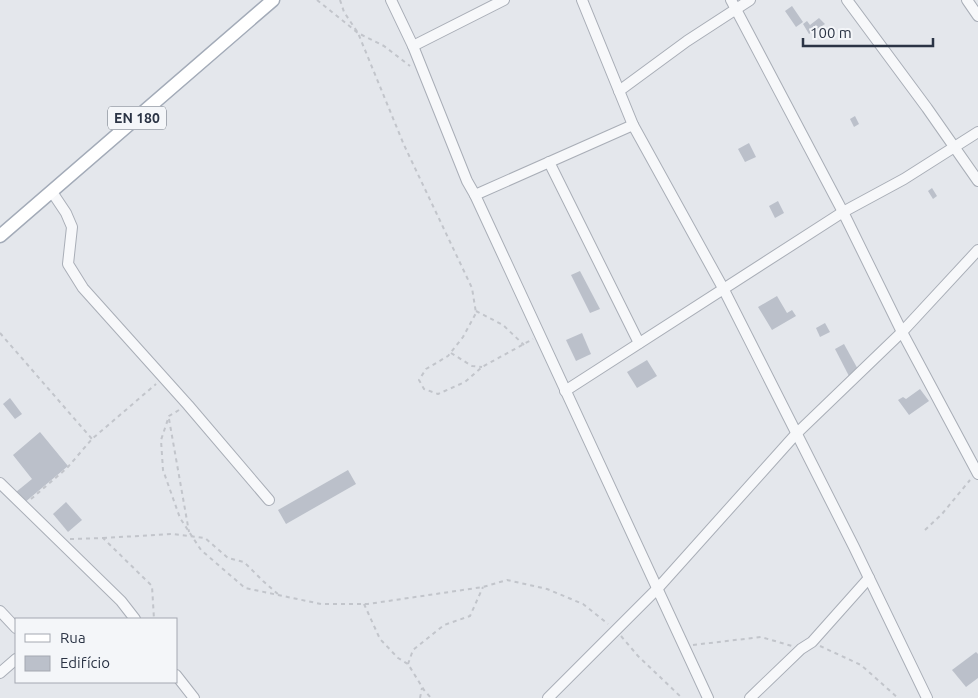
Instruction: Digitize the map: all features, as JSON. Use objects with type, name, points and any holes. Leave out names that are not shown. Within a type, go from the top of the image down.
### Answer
[{"type":"main road","name":"EN 180","points":[[0,236],[268,1]]},
{"type":"street","points":[[391,0],[413,46],[467,180],[708,698]]},
{"type":"street","points":[[413,46],[504,0]]},
{"type":"street","points":[[582,0],[633,125],[723,288],[870,578],[927,698]]},
{"type":"street","points":[[619,92],[734,4],[750,0]]},
{"type":"street","points":[[847,0],[978,181]]},
{"type":"street","points":[[967,0],[978,16]]},
{"type":"street","points":[[734,4],[843,212],[902,332],[978,472]]},
{"type":"street","points":[[475,194],[633,125]]},
{"type":"street","points":[[565,391],[843,212],[904,179],[978,132]]},
{"type":"street","points":[[549,162],[639,342]]},
{"type":"street","points":[[52,192],[66,213],[72,227],[68,264],[83,288],[188,405],[269,500]]},
{"type":"street","points":[[548,698],[658,588],[796,434],[902,332],[978,250]]},
{"type":"street","points":[[0,483],[121,601],[133,618]]},
{"type":"street","points":[[750,698],[801,649],[812,642],[870,578]]},
{"type":"street","points":[[0,612],[15,627]]},
{"type":"street","points":[[0,672],[15,660]]},
{"type":"street","points":[[178,678],[194,698]]},
{"type":"path","points":[[317,0],[358,33],[384,46],[412,68]]},
{"type":"path","points":[[340,0],[344,12],[358,33],[404,145],[472,288],[476,311],[463,337],[451,352],[426,369],[419,380],[424,389],[438,394],[465,382],[482,367],[540,336]]},
{"type":"path","points":[[476,311],[503,325],[524,345]]},
{"type":"path","points":[[0,333],[92,438]]},
{"type":"path","points":[[451,352],[472,366],[482,367]]},
{"type":"path","points":[[23,506],[67,468],[92,438],[164,378]]},
{"type":"path","points":[[188,405],[169,416],[161,440],[163,470],[180,518],[201,550],[245,588],[321,604],[363,604],[483,587],[507,580],[547,589],[583,604],[616,630],[638,656],[682,698]]},
{"type":"path","points":[[169,416],[190,533]]},
{"type":"path","points":[[925,530],[942,514],[978,472]]},
{"type":"path","points":[[57,539],[172,534],[205,538],[228,558],[244,562],[281,596]]},
{"type":"path","points":[[103,538],[152,586],[154,618]]},
{"type":"path","points":[[408,664],[413,650],[444,625],[470,616],[483,587]]},
{"type":"path","points":[[363,604],[380,639],[398,658],[408,664],[422,688],[431,698]]},
{"type":"path","points":[[684,646],[761,637],[801,649]]},
{"type":"path","points":[[812,642],[862,665],[898,698]]},
{"type":"path","points":[[420,698],[422,688]]},
{"type":"building","points":[[792,6],[803,22],[796,27],[785,11]]},
{"type":"building","points":[[819,18],[825,24],[809,34],[803,24],[807,21],[810,25]]},
{"type":"building","points":[[855,116],[859,124],[854,127],[850,119]]},
{"type":"building","points":[[749,143],[756,157],[745,162],[738,149]]},
{"type":"building","points":[[932,188],[937,196],[933,199],[928,191]]},
{"type":"building","points":[[778,201],[784,213],[775,218],[769,206]]},
{"type":"building","points":[[580,271],[600,309],[590,313],[571,275]]},
{"type":"building","points":[[777,296],[787,313],[792,310],[796,316],[772,330],[758,307]]},
{"type":"building","points":[[825,323],[830,332],[820,337],[816,328]]},
{"type":"building","points":[[582,333],[591,354],[576,361],[566,340]]},
{"type":"building","points":[[844,344],[860,373],[850,378],[835,349]]},
{"type":"building","points":[[647,360],[657,376],[637,388],[627,372]]},
{"type":"building","points":[[920,389],[929,401],[909,415],[898,400],[903,397],[906,399]]},
{"type":"building","points":[[10,398],[22,414],[15,419],[3,404]]},
{"type":"building","points":[[40,432],[68,466],[24,503],[16,492],[32,479],[13,455]]},
{"type":"building","points":[[348,470],[356,484],[286,524],[278,510]]},
{"type":"building","points":[[66,502],[82,520],[68,532],[53,514]]},
{"type":"building","points":[[976,652],[978,654],[978,678],[966,687],[952,670]]}]
